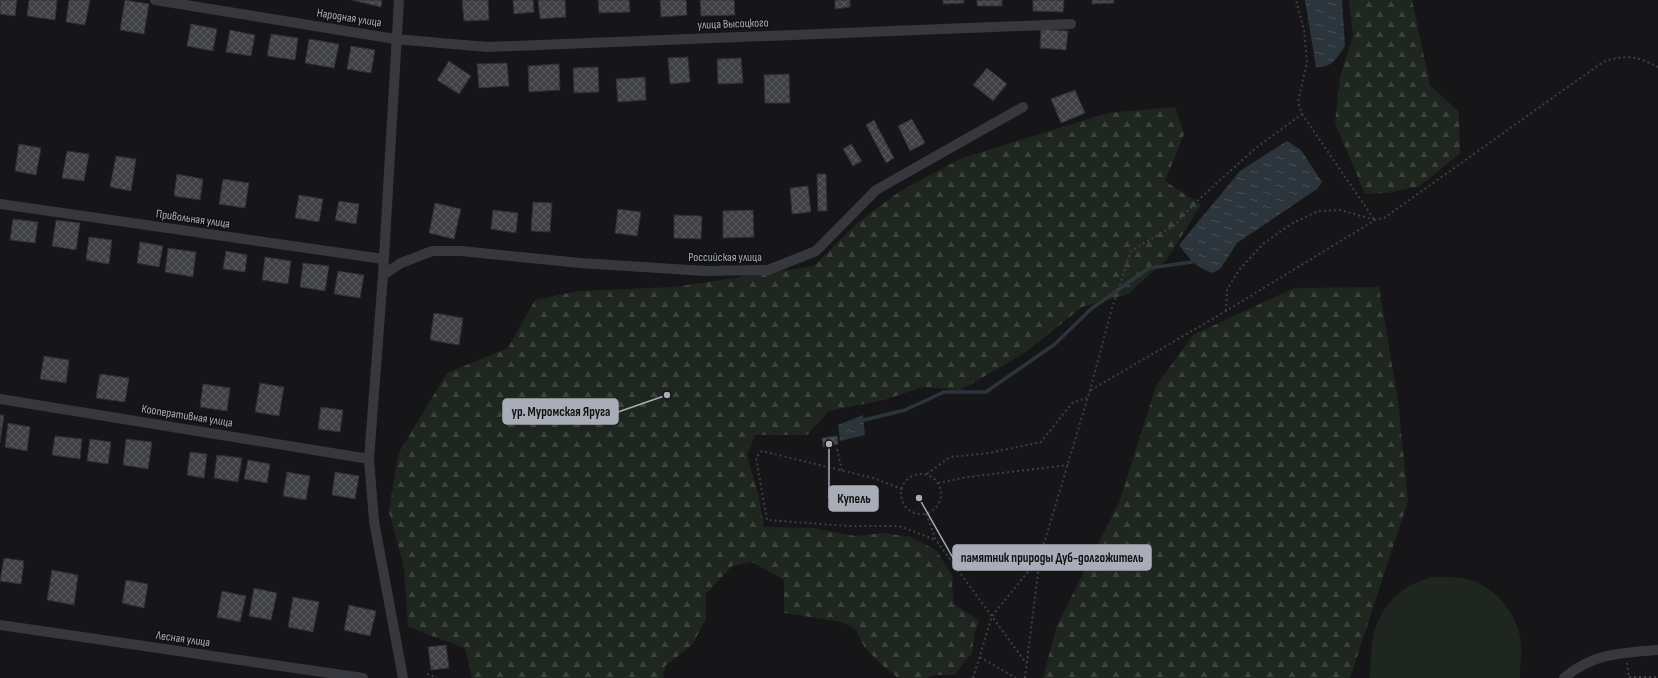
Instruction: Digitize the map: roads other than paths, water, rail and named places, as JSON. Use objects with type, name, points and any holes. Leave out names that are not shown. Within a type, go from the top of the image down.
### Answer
[{"type":"street","name":"Народная улица","points":[[155,0],[396,39]]},
{"type":"street","points":[[399,0],[383,275],[369,459],[374,521],[403,678]]},
{"type":"street","name":"улица Высоцкого","points":[[396,39],[487,47],[1071,24]]},
{"type":"street","name":"Российская улица","points":[[383,275],[401,263],[432,251],[461,251],[580,263],[705,271],[768,270],[816,251],[876,190],[1023,107]]},
{"type":"street","name":"Привольная улица","points":[[0,204],[383,259]]},
{"type":"street","name":"Кооперативная улица","points":[[0,399],[369,459]]},
{"type":"street","name":"Лесная улица","points":[[0,625],[362,678]]},
{"type":"street","points":[[1564,678],[1577,667],[1603,656],[1658,650]]},
{"type":"water","points":[[1305,0],[1342,0],[1345,46],[1334,61],[1326,66],[1316,67]]},
{"type":"water","points":[[1287,141],[1301,150],[1322,182],[1317,189],[1237,243],[1221,268],[1213,273],[1201,268],[1190,259],[1179,245],[1240,171]]},
{"type":"water","points":[[863,415],[865,435],[840,441],[838,425]]},
{"type":"waterway","points":[[860,421],[905,410],[944,392],[986,392],[1055,344],[1091,309],[1149,268],[1192,262]]},
{"type":"place","name":"ур. Муромская Яруга","points":[[667,395]]},
{"type":"place","name":"Купель","points":[[829,444]]},
{"type":"place","name":"памятник природы Дуб-долгожитель","points":[[919,498]]}]
